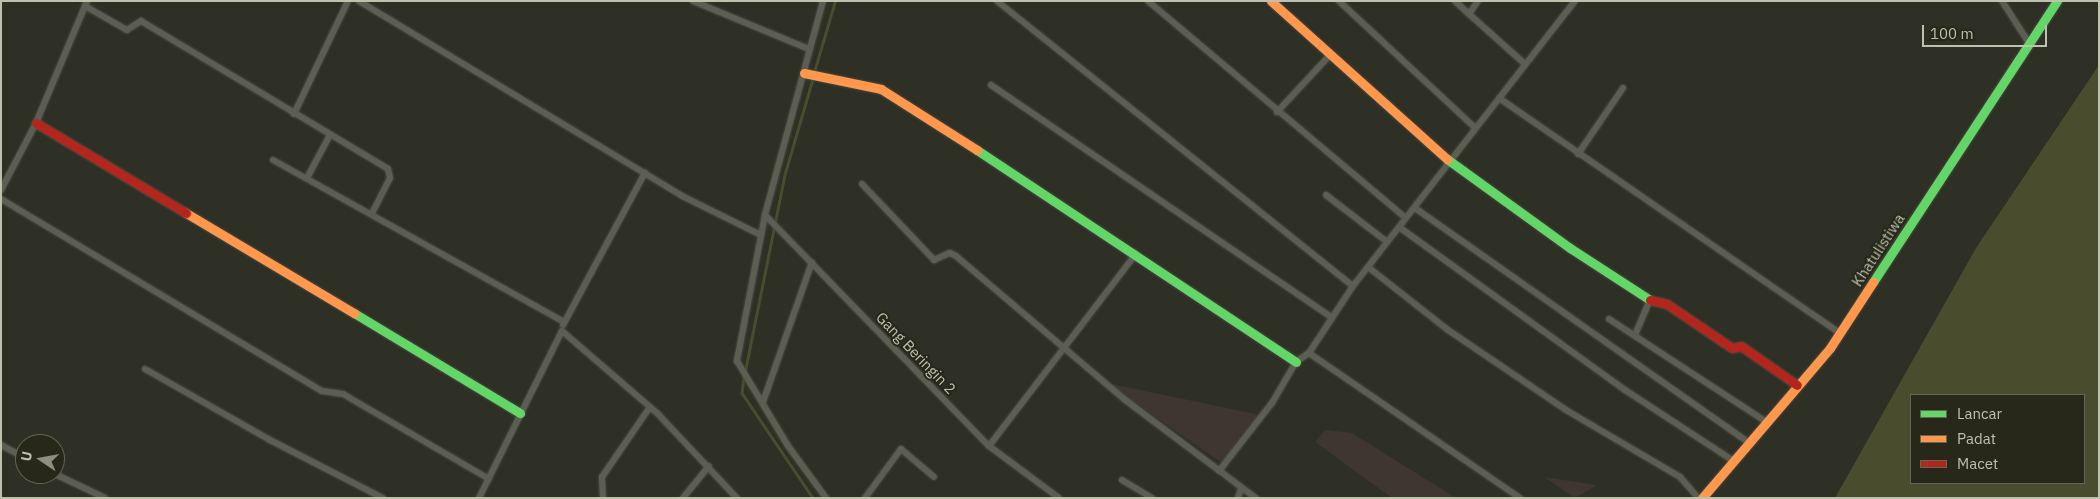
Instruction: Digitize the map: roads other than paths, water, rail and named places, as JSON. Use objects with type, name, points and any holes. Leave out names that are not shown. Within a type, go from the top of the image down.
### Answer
[{"type":"main road","points":[[1271,1],[1450,161],[1570,248],[1650,300],[1667,304],[1732,348],[1741,346],[1797,385]]},
{"type":"main road","name":"Khatulistiwa","points":[[1700,498],[1840,333],[2057,1]]},
{"type":"main road","points":[[806,74],[881,88],[894,95],[1296,362]]},
{"type":"main road","points":[[36,123],[520,413]]},
{"type":"street","points":[[294,114],[348,1]]},
{"type":"street","points":[[359,1],[645,173],[761,235]]},
{"type":"street","points":[[694,1],[809,49]]},
{"type":"street","points":[[823,1],[809,49],[806,74],[768,218],[761,235],[737,365],[750,380],[788,446],[826,498]]},
{"type":"street","points":[[997,1],[1353,286]]},
{"type":"street","points":[[1148,1],[1277,112],[1406,218]]},
{"type":"street","points":[[1339,1],[1474,127]]},
{"type":"street","points":[[1455,1],[1525,64]]},
{"type":"street","points":[[1469,14],[1478,1]]},
{"type":"street","points":[[1219,471],[1272,403],[1296,362],[1309,353],[1353,286],[1415,208],[1474,127],[1575,1]]},
{"type":"street","points":[[2002,1],[2029,43]]},
{"type":"street","points":[[1,190],[36,123],[86,3],[127,30],[141,21],[391,171],[372,213]]},
{"type":"street","points":[[1277,112],[1330,55]]},
{"type":"street","points":[[991,85],[1332,318]]},
{"type":"street","points":[[1578,154],[1623,88]]},
{"type":"street","points":[[1498,98],[1840,333]]},
{"type":"street","points":[[307,178],[330,135]]},
{"type":"street","points":[[274,160],[372,213],[564,322]]},
{"type":"street","points":[[479,498],[562,331],[564,322],[645,173]]},
{"type":"street","points":[[862,184],[934,260],[950,253],[956,256],[1064,349],[1256,498]]},
{"type":"street","points":[[1326,195],[1387,242]]},
{"type":"street","points":[[1,199],[322,391],[343,394],[489,479]]},
{"type":"street","points":[[1415,208],[1748,442]]},
{"type":"street","name":"Gang Beringin 2","points":[[768,218],[989,446],[1059,498]]},
{"type":"street","points":[[1399,227],[1625,390],[1732,460]]},
{"type":"street","points":[[989,446],[1136,254]]},
{"type":"street","points":[[763,402],[812,262]]},
{"type":"street","points":[[1368,267],[1448,330],[1566,410],[1680,477],[1700,498]]},
{"type":"street","points":[[1635,335],[1650,300]]},
{"type":"street","points":[[1609,319],[1765,421]]},
{"type":"street","points":[[562,331],[650,408],[709,466],[737,498]]},
{"type":"street","points":[[1309,353],[1520,498]]},
{"type":"street","points":[[145,369],[270,440],[382,498]]},
{"type":"street","points":[[603,498],[602,477],[650,408]]},
{"type":"street","points":[[1,445],[15,453]]},
{"type":"street","points":[[865,498],[901,450],[934,477]]},
{"type":"street","points":[[683,498],[709,466]]},
{"type":"street","points":[[65,479],[105,498]]},
{"type":"street","points":[[1122,480],[1152,498]]},
{"type":"street","points":[[1238,498],[1241,488]]},
{"type":"waterway","points":[[814,72],[835,1]]},
{"type":"waterway","points":[[745,371],[785,173],[813,77]]},
{"type":"waterway","points":[[744,377],[742,393],[813,498]]}]
